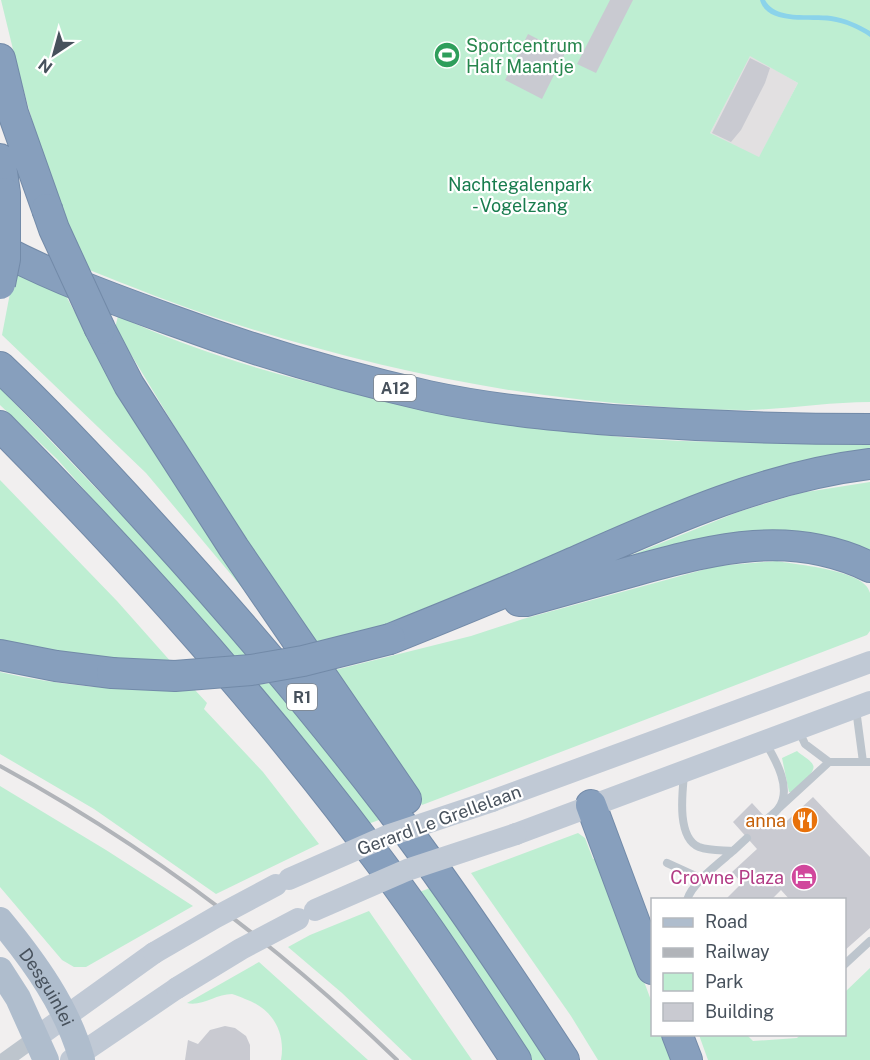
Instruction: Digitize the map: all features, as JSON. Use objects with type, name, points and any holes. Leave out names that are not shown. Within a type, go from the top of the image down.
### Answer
[{"type":"highway","points":[[0,58],[13,113],[47,209],[100,329],[129,385],[234,548],[555,1015],[583,1060]]},
{"type":"highway","points":[[0,159],[5,193],[4,259],[0,284]]},
{"type":"highway","name":"A12","points":[[0,249],[37,268],[222,339],[326,371],[430,396],[547,415],[812,429],[870,429]]},
{"type":"highway","name":"R1","points":[[0,367],[107,476],[209,588],[315,713],[390,808],[497,958],[564,1060]]},
{"type":"highway","name":"R1","points":[[0,426],[164,597],[285,740],[380,862],[516,1060]]},
{"type":"highway","points":[[0,453],[54,480]]},
{"type":"highway","points":[[0,655],[56,666],[112,673],[175,676],[251,670],[303,661],[390,639],[480,603],[709,504],[762,487],[870,464]]},
{"type":"highway","points":[[480,603],[526,601],[696,554],[742,545],[795,546],[826,550],[865,567]]},
{"type":"highway","points":[[591,805],[651,966]]},
{"type":"highway","points":[[677,1036],[687,1060]]},
{"type":"main road","name":"Desguinlei","points":[[0,920],[17,940],[66,1016],[78,1058]]},
{"type":"main road","name":"Desguinlei","points":[[0,970],[18,998],[41,1048]]},
{"type":"street","name":"Gerard Le Grellelaan","points":[[41,1048],[66,1016],[154,953],[289,879],[387,836],[492,801],[870,662]]},
{"type":"street","name":"Gerard Le Grellelaan","points":[[78,1058],[177,988],[241,949],[315,910],[407,870],[516,834],[863,705]]},
{"type":"street","points":[[577,770],[591,805]]},
{"type":"street","points":[[5,1060],[41,1048]]},
{"type":"lane","points":[[798,729],[805,744],[830,762],[867,762],[863,705]]},
{"type":"lane","points":[[765,741],[785,787],[779,808]]},
{"type":"lane","points":[[767,819],[830,762]]},
{"type":"lane","points":[[684,771],[682,809],[686,836],[697,846],[712,850],[733,851]]},
{"type":"lane","points":[[687,898],[688,894],[702,879],[747,838]]},
{"type":"lane","points":[[667,863],[702,879]]},
{"type":"lane","points":[[846,963],[870,941]]},
{"type":"shaded area","points":[[750,55],[798,83],[759,158],[710,133]]},
{"type":"green space","name":"Nachtegalenpark - Vogelzang","points":[[1,0],[870,0],[870,402],[748,410],[700,409],[598,402],[489,387],[381,365],[328,351],[223,320],[138,289],[87,269],[48,177]],"holes":[[[750,56],[798,83],[759,157],[710,133]]]},
{"type":"green space","points":[[15,267],[64,292],[265,615],[146,473],[2,335]]},
{"type":"green space","points":[[118,316],[160,334],[247,365],[337,389],[427,408],[560,430],[647,439],[731,442],[870,442],[870,455],[402,623],[315,643],[207,480],[115,328]]},
{"type":"green space","points":[[0,388],[180,576],[248,655],[234,658],[57,459],[0,405]]},
{"type":"green space","points":[[0,480],[117,601],[172,663],[118,660],[0,643]]},
{"type":"green space","points":[[870,482],[870,555],[753,532],[722,534],[592,571],[738,512],[800,493]]},
{"type":"green space","points":[[777,561],[830,570],[857,579],[866,585],[870,593],[870,631],[867,635],[422,805],[331,671],[471,636],[523,619],[717,566]]},
{"type":"green space","points":[[0,672],[97,687],[195,690],[207,703],[204,709],[263,772],[319,844],[216,894],[94,809],[0,754]]},
{"type":"green space","points":[[271,683],[331,755],[379,820],[365,825],[254,685]]},
{"type":"green space","points":[[797,751],[810,761],[813,768],[806,779],[792,792],[789,792],[782,758]]},
{"type":"green space","points":[[0,786],[193,906],[86,967],[74,967],[62,960],[0,887]]},
{"type":"green space","points":[[578,833],[585,838],[593,859],[598,858],[651,1000],[651,1036],[664,1036],[674,1060],[598,1060],[571,1016],[471,873]]},
{"type":"green space","points":[[430,888],[547,1060],[530,1060],[417,893]]},
{"type":"green space","points":[[369,911],[472,1060],[412,1060],[342,993],[288,947],[310,935]]},
{"type":"green space","points":[[259,962],[368,1060],[281,1060],[281,1040],[275,1022],[263,1008],[255,1003],[232,994],[198,1003],[187,1003]]},
{"type":"green space","points":[[870,968],[870,1060],[708,1060],[699,1036],[748,1036],[753,1041],[799,1036],[846,1036],[846,991]]},
{"type":"water","points":[[760,0],[765,0],[770,7],[785,14],[831,16],[846,20],[870,31],[870,37],[852,27],[836,22],[790,19],[771,14]]},
{"type":"building","points":[[610,0],[633,0],[596,73],[577,64]]},
{"type":"building","points":[[528,34],[565,53],[542,99],[505,80]]},
{"type":"building","points":[[750,58],[770,68],[765,83],[741,130],[731,142],[712,133]]},
{"type":"building","name":"Crowne Plaza","points":[[813,797],[870,857],[870,928],[846,949],[846,898],[788,898],[781,890],[773,898],[727,898],[742,883],[732,872],[757,849],[733,822],[752,803],[777,830]]},
{"type":"building","points":[[225,1026],[235,1028],[246,1036],[250,1045],[250,1060],[185,1060],[188,1040],[198,1044],[210,1030]]},
{"type":"railway","points":[[0,766],[106,829],[158,863],[208,900],[305,977],[397,1060]]},
{"type":"place","name":"Sportcentrum Half Maantje","points":[[447,55]]},
{"type":"place","name":"anna","points":[[805,820]]},
{"type":"place","name":"Crowne Plaza","points":[[804,877]]}]
